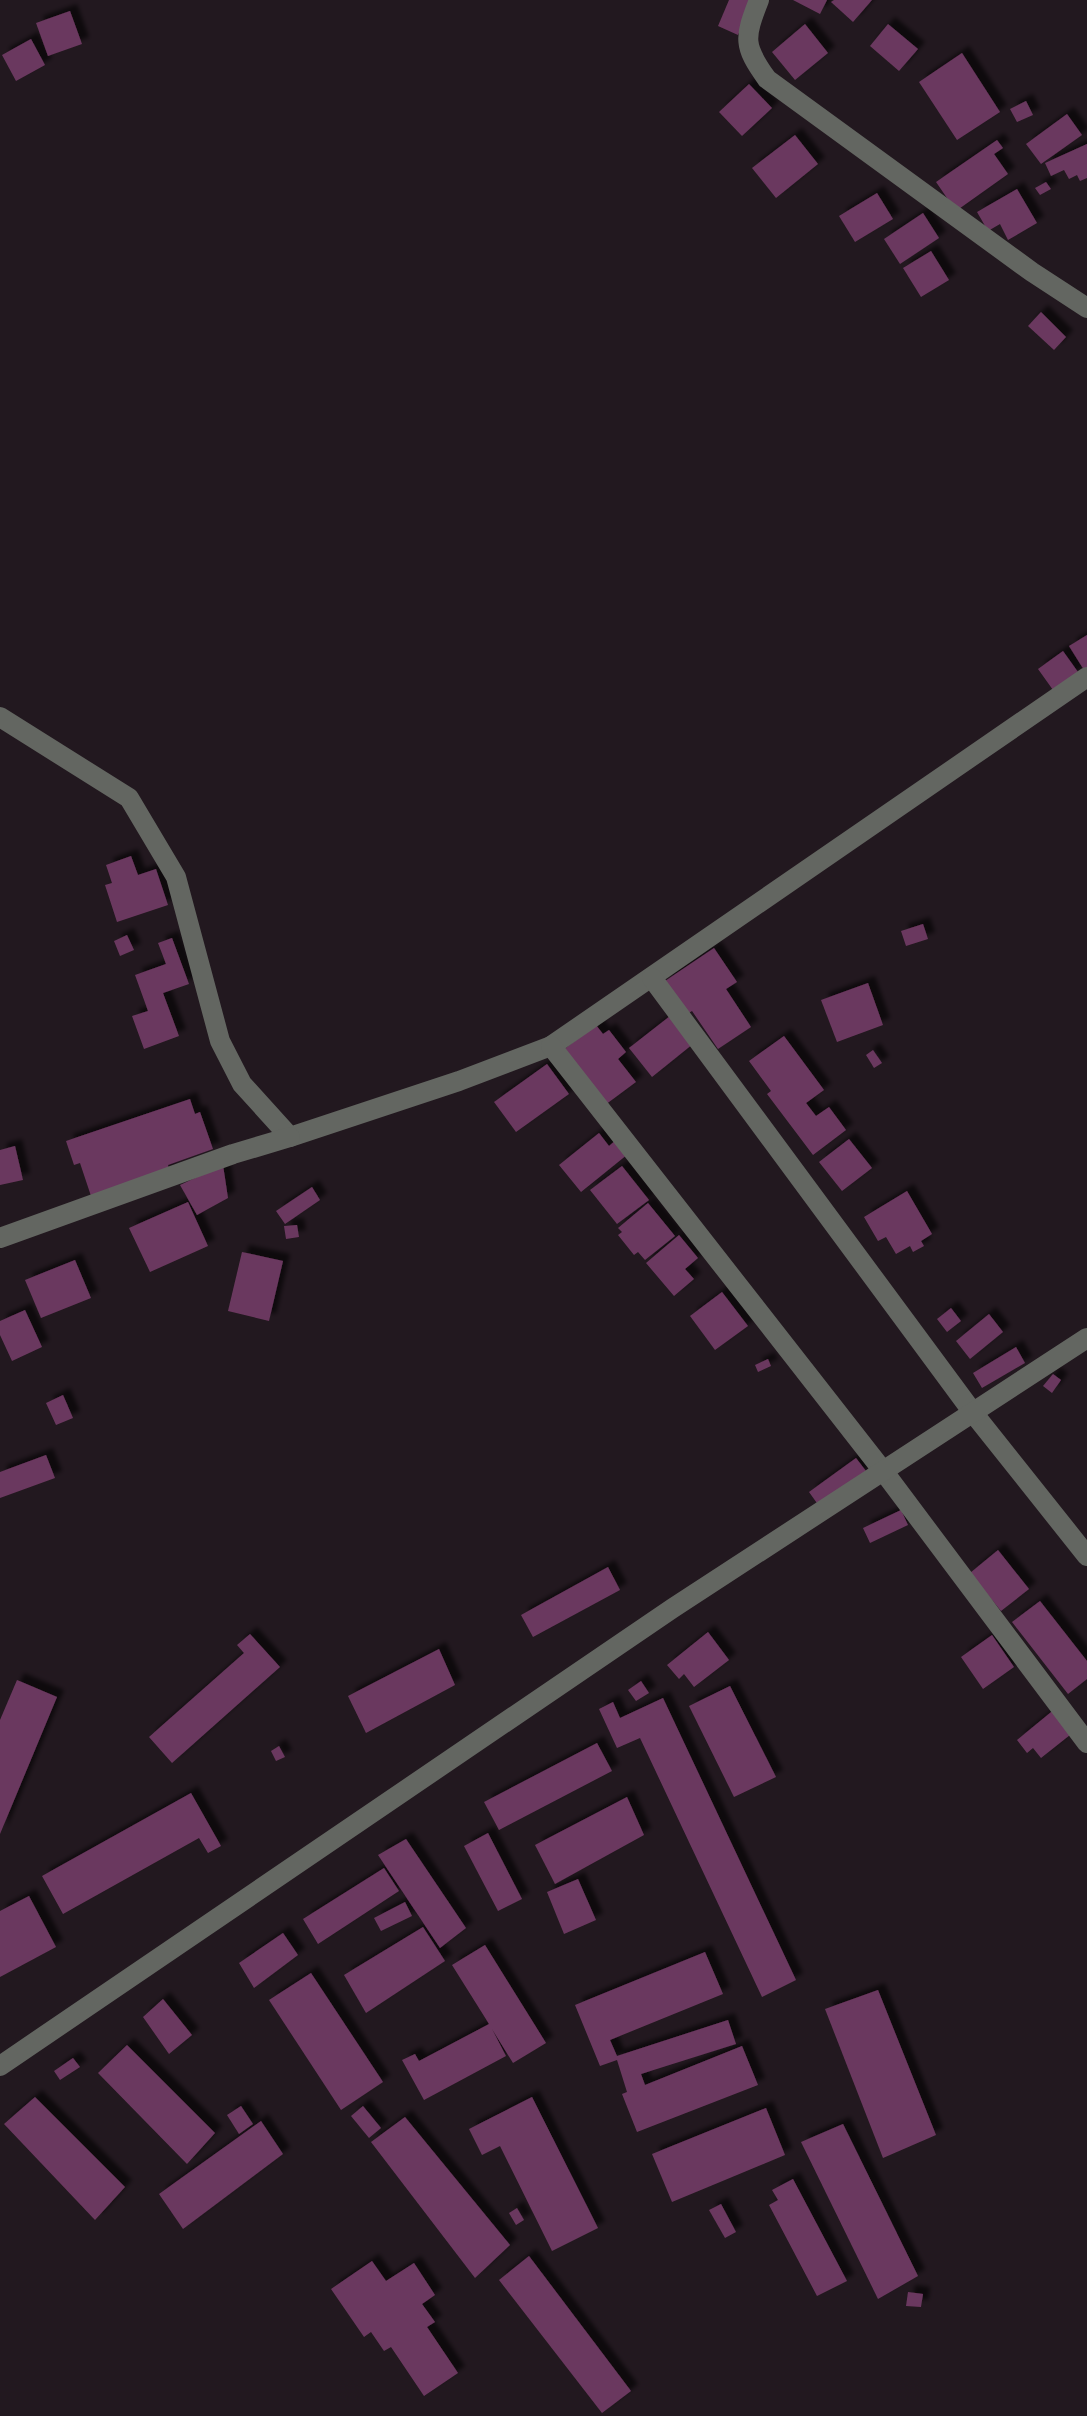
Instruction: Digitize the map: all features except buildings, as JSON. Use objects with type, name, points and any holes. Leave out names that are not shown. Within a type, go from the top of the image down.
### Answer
[{"type":"street","points":[[759,0],[748,31],[750,56],[767,79],[1032,272],[1087,308]]},
{"type":"street","points":[[0,1238],[233,1154],[459,1081],[551,1046],[1087,677]]},
{"type":"street","points":[[0,717],[129,798],[176,877],[220,1041],[242,1084],[290,1137]]},
{"type":"street","points":[[652,978],[974,1414],[1087,1556]]},
{"type":"street","points":[[551,1046],[882,1470],[1087,1743]]},
{"type":"street","points":[[0,2066],[673,1608],[1087,1338]]}]
